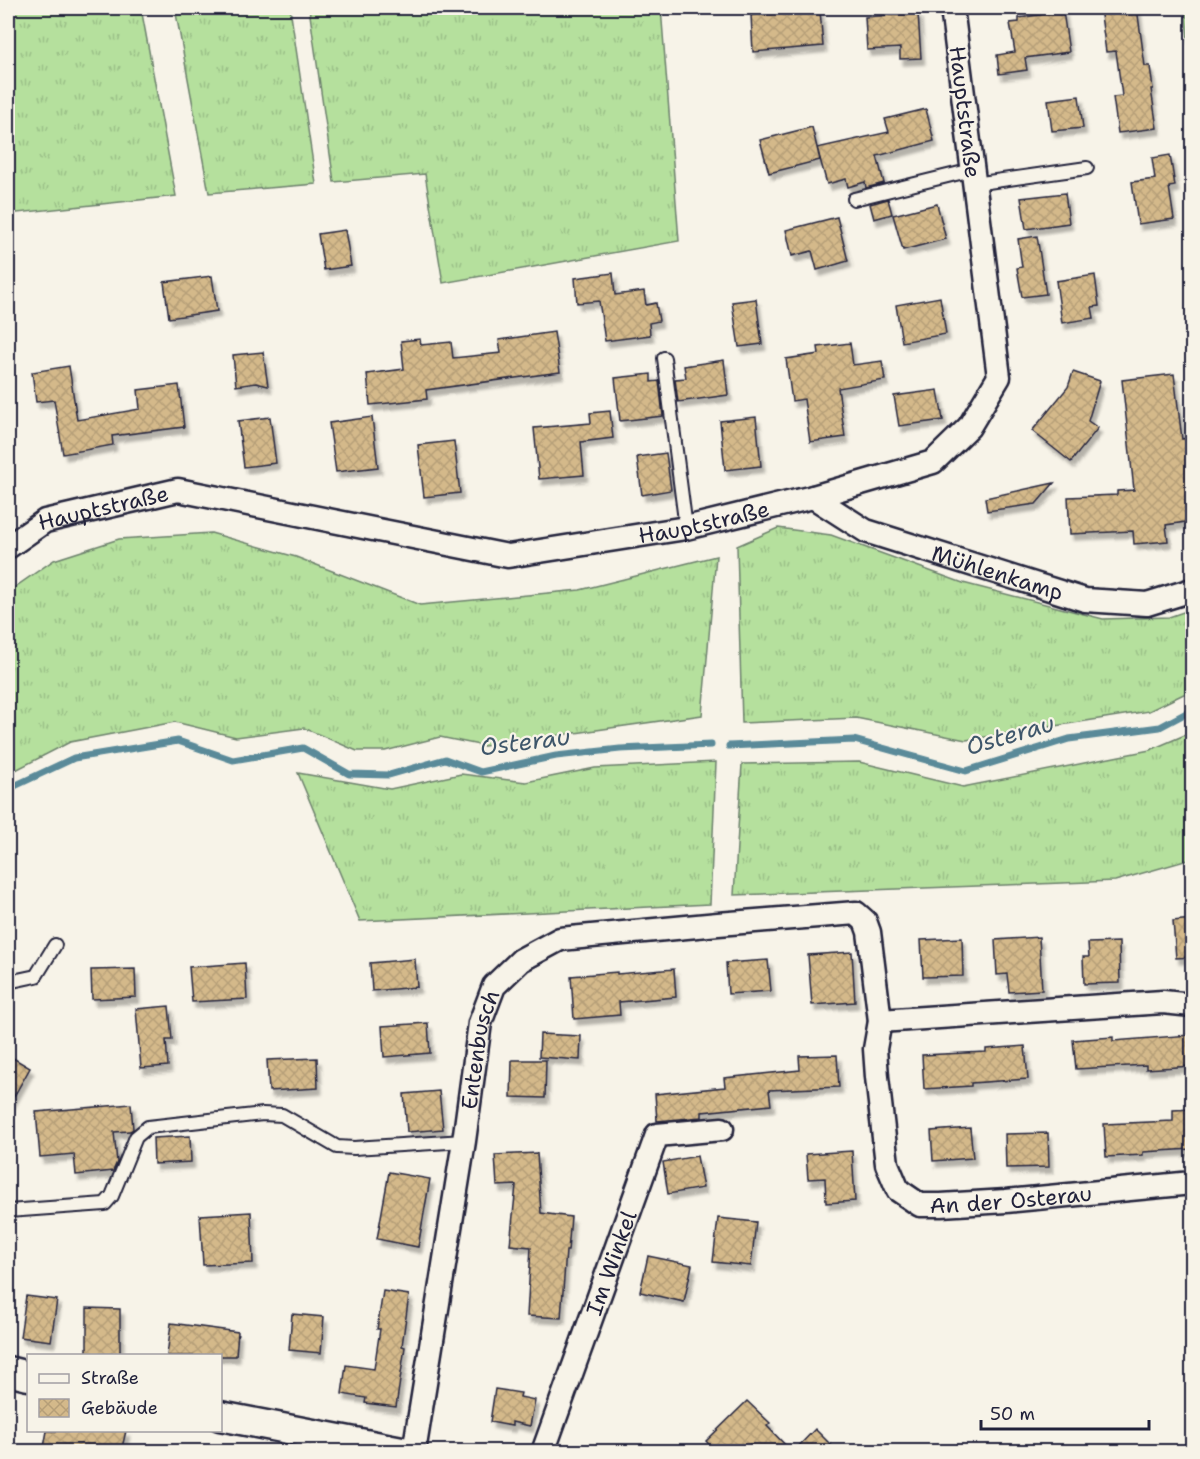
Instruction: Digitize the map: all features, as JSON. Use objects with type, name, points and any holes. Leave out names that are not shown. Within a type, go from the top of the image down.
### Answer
[{"type":"street","name":"Hauptstraße","points":[[8,547],[45,521],[178,490],[508,556],[686,528],[813,497],[933,462],[969,427],[999,376],[952,8]]},
{"type":"street","name":"Mühlenkamp","points":[[813,497],[866,531],[1085,600],[1147,604],[1192,590]]},
{"type":"street","name":"An der Osterau","points":[[856,914],[865,921],[869,932],[880,1021],[875,1049],[877,1077],[887,1164],[897,1190],[920,1205],[941,1205],[1192,1183]]},
{"type":"street","name":"Entenbusch","points":[[399,1451],[464,1140],[480,1023],[494,986],[521,960],[560,939],[856,914]]},
{"type":"street","points":[[880,1021],[1163,1002],[1192,1005]]},
{"type":"street","name":"Im Winkel","points":[[543,1452],[657,1135],[722,1128]]},
{"type":"street","points":[[8,1371],[27,1376]]},
{"type":"street","points":[[222,1416],[399,1451]]},
{"type":"lane","points":[[854,199],[973,177],[1087,168]]},
{"type":"lane","points":[[664,358],[686,528]]},
{"type":"lane","points":[[8,982],[36,976],[55,945]]},
{"type":"lane","points":[[8,1211],[105,1204],[112,1196],[136,1137],[148,1127],[263,1114],[282,1115],[337,1147],[354,1148],[464,1140]]},
{"type":"green space","points":[[8,8],[141,8],[176,196],[8,214]]},
{"type":"green space","points":[[175,8],[290,8],[316,184],[209,193]]},
{"type":"green space","points":[[309,8],[661,8],[679,241],[443,283],[425,174],[334,182]]},
{"type":"green space","points":[[1185,8],[1192,8],[1192,80]]},
{"type":"green space","points":[[778,528],[831,535],[963,583],[1103,619],[1169,617],[1192,609],[1192,690],[1149,711],[966,740],[856,718],[742,723],[737,546]]},
{"type":"green space","points":[[211,533],[296,557],[420,605],[580,590],[716,556],[702,715],[484,746],[440,737],[385,751],[357,751],[304,728],[236,737],[175,722],[70,742],[8,774],[8,592],[54,560],[119,539]]},
{"type":"green space","points":[[1192,732],[1192,859],[1115,881],[734,895],[742,764],[859,762],[963,787],[1150,750]]},
{"type":"green space","points":[[716,762],[710,904],[360,921],[298,773],[390,789],[461,774],[526,782],[595,768]]},
{"type":"building","points":[[1100,8],[1137,8],[1145,66],[1150,66],[1157,128],[1118,133],[1113,97],[1122,96],[1116,51],[1106,52]]},
{"type":"building","points":[[820,10],[823,46],[753,52],[751,15]]},
{"type":"building","points":[[1063,11],[1069,52],[1025,58],[1027,70],[999,74],[997,55],[1015,52],[1010,23],[1019,22],[1019,18]]},
{"type":"building","points":[[918,13],[921,58],[900,59],[900,48],[867,50],[865,17]]},
{"type":"building","points":[[1079,96],[1083,128],[1052,131],[1048,100]]},
{"type":"building","points":[[926,109],[934,141],[877,156],[884,183],[866,188],[865,182],[848,187],[846,179],[827,184],[817,148],[889,132],[885,119]]},
{"type":"building","points":[[812,127],[820,160],[769,173],[760,140]]},
{"type":"building","points":[[1170,155],[1175,186],[1169,187],[1174,219],[1138,224],[1132,182],[1155,179],[1152,158]]},
{"type":"building","points":[[1065,193],[1069,223],[1026,229],[1021,198]]},
{"type":"building","points":[[888,199],[892,214],[874,219],[870,204]]},
{"type":"building","points":[[937,204],[946,239],[903,250],[893,215]]},
{"type":"building","points":[[837,217],[848,261],[817,270],[812,251],[792,256],[786,230]]},
{"type":"building","points":[[345,230],[351,266],[324,270],[318,234]]},
{"type":"building","points":[[1037,236],[1046,294],[1022,297],[1017,268],[1022,267],[1018,239]]},
{"type":"building","points":[[613,273],[615,295],[644,291],[646,305],[656,303],[659,321],[649,323],[650,335],[605,341],[599,301],[577,303],[575,278]]},
{"type":"building","points":[[1095,275],[1099,306],[1092,307],[1094,318],[1062,323],[1056,281]]},
{"type":"building","points":[[212,276],[217,311],[169,318],[164,282]]},
{"type":"building","points":[[940,297],[946,334],[902,342],[896,305]]},
{"type":"building","points":[[756,299],[762,344],[739,347],[732,302]]},
{"type":"building","points":[[554,332],[560,372],[426,390],[427,399],[370,405],[367,374],[404,369],[401,341],[420,339],[421,345],[451,342],[453,358],[501,353],[499,340]]},
{"type":"building","points":[[850,343],[853,365],[882,361],[885,380],[838,388],[845,437],[810,442],[804,399],[792,401],[786,359],[819,354],[818,347]]},
{"type":"building","points":[[263,352],[268,386],[256,383],[236,386],[233,355]]},
{"type":"building","points":[[724,360],[728,395],[678,402],[675,379],[686,378],[684,366]]},
{"type":"building","points":[[69,366],[77,420],[140,409],[138,390],[179,385],[184,427],[112,436],[113,445],[63,454],[54,400],[36,402],[32,372]]},
{"type":"building","points":[[1073,372],[1100,381],[1088,421],[1098,428],[1071,462],[1032,431],[1068,387]]},
{"type":"building","points":[[651,374],[651,382],[659,381],[663,416],[620,421],[615,378]]},
{"type":"building","points":[[1174,374],[1182,439],[1192,437],[1192,521],[1166,525],[1168,541],[1134,544],[1133,531],[1070,534],[1068,497],[1117,495],[1117,491],[1134,490],[1122,380]]},
{"type":"building","points":[[938,390],[943,420],[899,426],[894,396]]},
{"type":"building","points":[[610,411],[613,438],[581,442],[584,475],[539,479],[534,428],[591,423],[590,413]]},
{"type":"building","points":[[270,417],[276,463],[244,467],[238,421]]},
{"type":"building","points":[[372,417],[378,467],[336,472],[329,423]]},
{"type":"building","points":[[756,417],[761,466],[725,470],[720,421]]},
{"type":"building","points":[[454,441],[460,493],[424,497],[418,445]]},
{"type":"building","points":[[666,453],[671,490],[642,495],[637,457]]},
{"type":"building","points":[[1054,483],[1036,504],[987,511],[985,498]]},
{"type":"building","points":[[1192,919],[1192,957],[1176,958],[1173,921]]},
{"type":"building","points":[[1039,937],[1042,990],[1009,992],[1007,974],[997,975],[995,940]]},
{"type":"building","points":[[962,938],[963,976],[923,977],[921,940]]},
{"type":"building","points":[[1119,942],[1120,983],[1084,984],[1083,957],[1089,957],[1088,943]]},
{"type":"building","points":[[852,952],[855,1002],[812,1005],[808,955]]},
{"type":"building","points":[[415,959],[417,987],[372,991],[370,963]]},
{"type":"building","points":[[768,960],[771,991],[728,994],[726,963]]},
{"type":"building","points":[[245,963],[247,999],[192,1002],[189,967]]},
{"type":"building","points":[[135,969],[136,997],[92,999],[91,970]]},
{"type":"building","points":[[674,969],[676,997],[619,1002],[620,1015],[574,1019],[571,976]]},
{"type":"building","points":[[169,1006],[172,1040],[166,1040],[168,1066],[141,1068],[136,1009]]},
{"type":"building","points":[[428,1023],[430,1053],[384,1057],[382,1026]]},
{"type":"building","points":[[540,1034],[581,1036],[580,1060],[539,1057]]},
{"type":"building","points":[[1190,1035],[1192,1066],[1146,1069],[1146,1065],[1076,1069],[1073,1040],[1113,1037],[1113,1041]]},
{"type":"building","points":[[1025,1046],[1028,1079],[924,1089],[922,1055],[986,1052],[986,1049]]},
{"type":"building","points":[[8,1055],[30,1068],[8,1107]]},
{"type":"building","points":[[837,1055],[839,1087],[769,1090],[771,1105],[702,1112],[702,1117],[657,1121],[655,1094],[725,1087],[724,1078],[800,1070],[799,1056]]},
{"type":"building","points":[[317,1058],[318,1088],[269,1091],[267,1060]]},
{"type":"building","points":[[512,1060],[546,1060],[545,1098],[511,1097]]},
{"type":"building","points":[[439,1091],[443,1129],[407,1132],[404,1094]]},
{"type":"building","points":[[131,1104],[133,1129],[114,1132],[117,1162],[113,1171],[76,1175],[74,1154],[40,1157],[36,1112]]},
{"type":"building","points":[[1192,1109],[1192,1149],[1106,1157],[1104,1124],[1173,1121],[1173,1110]]},
{"type":"building","points":[[970,1128],[973,1158],[933,1161],[931,1131]]},
{"type":"building","points":[[1048,1133],[1049,1167],[1006,1168],[1005,1134]]},
{"type":"building","points":[[190,1136],[191,1162],[154,1164],[153,1138]]},
{"type":"building","points":[[852,1151],[855,1201],[826,1203],[825,1178],[808,1179],[806,1154]]},
{"type":"building","points":[[537,1153],[541,1213],[571,1217],[561,1318],[527,1316],[531,1247],[510,1245],[516,1185],[497,1186],[495,1155]]},
{"type":"building","points":[[697,1156],[703,1188],[668,1194],[663,1162]]},
{"type":"building","points":[[389,1172],[430,1179],[418,1247],[377,1239]]},
{"type":"building","points":[[251,1212],[253,1263],[203,1265],[200,1215]]},
{"type":"building","points":[[718,1218],[756,1222],[751,1266],[713,1262]]},
{"type":"building","points":[[648,1256],[692,1265],[684,1302],[640,1292]]},
{"type":"building","points":[[383,1291],[409,1295],[402,1346],[405,1347],[396,1407],[365,1403],[366,1398],[342,1394],[346,1365],[374,1369]]},
{"type":"building","points":[[26,1296],[57,1300],[51,1341],[20,1337]]},
{"type":"building","points":[[87,1308],[120,1309],[120,1354],[87,1354]]},
{"type":"building","points":[[292,1314],[324,1317],[321,1353],[289,1350]]},
{"type":"building","points":[[171,1323],[238,1332],[236,1356],[167,1354]]},
{"type":"building","points":[[495,1389],[521,1393],[520,1397],[535,1400],[530,1426],[512,1422],[512,1426],[490,1422]]},
{"type":"building","points":[[747,1401],[770,1423],[767,1426],[792,1452],[757,1452],[750,1444],[742,1452],[716,1452],[706,1441]]},
{"type":"building","points":[[815,1429],[838,1452],[793,1452]]},
{"type":"building","points":[[47,1432],[126,1432],[121,1452],[67,1452],[44,1447]]},
{"type":"waterway","name":"Osterau","points":[[729,746],[854,740],[966,771],[1069,739],[1160,727],[1192,710]]},
{"type":"waterway","name":"Osterau","points":[[8,789],[74,758],[178,741],[233,760],[303,748],[349,774],[389,775],[445,759],[481,772],[556,756],[620,749],[711,745]]}]
